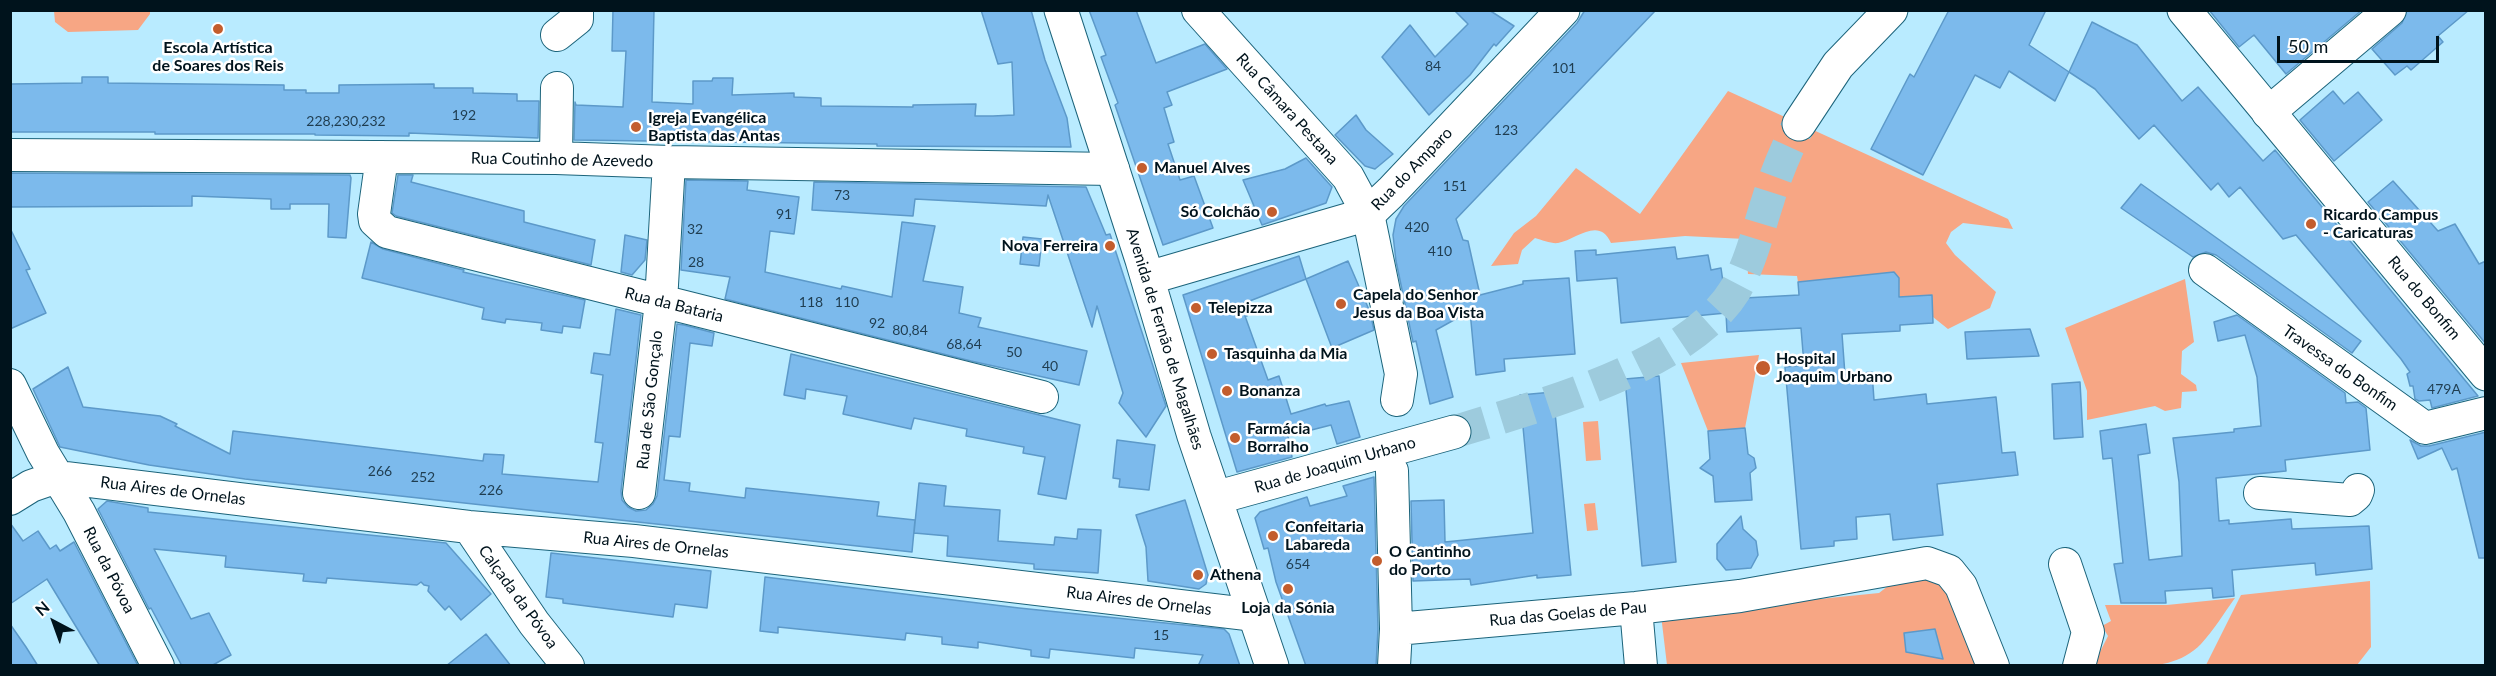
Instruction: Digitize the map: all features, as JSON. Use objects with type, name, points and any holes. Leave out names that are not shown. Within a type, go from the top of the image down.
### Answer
[{"type":"main road","name":"Avenida de Fernão de Magalhães","points":[[1061,10],[1148,278],[1194,436],[1272,666]]},
{"type":"main road","name":"Rua do Amparo","points":[[1148,278],[1368,214],[1563,10]]},
{"type":"main road","points":[[1799,124],[1838,65],[1891,10]]},
{"type":"main road","name":"Rua do Bonfim","points":[[2184,10],[2486,374]]},
{"type":"main road","name":"Rua de Joaquim Urbano","points":[[1215,498],[1454,432]]},
{"type":"street","name":"Rua Câmara Pestana","points":[[1198,10],[1348,177],[1368,214],[1401,374],[1397,400]]},
{"type":"street","points":[[2268,113],[2390,10]]},
{"type":"street","points":[[556,158],[557,88]]},
{"type":"street","name":"Rua Coutinho de Azevedo","points":[[10,155],[556,158],[1113,169]]},
{"type":"street","name":"Rua da Bataria","points":[[382,157],[374,214],[375,221],[387,232],[1042,397]]},
{"type":"street","name":"Rua de São Gonçalo","points":[[638,506],[661,302],[669,162]]},
{"type":"street","name":"Travessa do Bonfim","points":[[2205,270],[2417,432],[2486,413]]},
{"type":"street","name":"Rua da Póvoa","points":[[10,386],[43,453],[80,512],[158,666]]},
{"type":"street","points":[[10,499],[30,486],[57,477]]},
{"type":"street","name":"Rua Aires de Ornelas","points":[[57,477],[468,526],[638,506],[1255,615]]},
{"type":"street","points":[[1393,482],[1396,629],[1394,666]]},
{"type":"street","points":[[2260,493],[2350,500],[2358,490]]},
{"type":"street","name":"Calçada da Póvoa","points":[[468,526],[534,623],[568,666]]},
{"type":"street","name":"Rua das Goelas de Pau","points":[[1396,629],[1636,608],[1740,596],[1927,563],[1940,566],[1949,572],[1961,586],[1993,666]]},
{"type":"street","points":[[2065,564],[2088,632],[2079,666]]},
{"type":"street","points":[[1636,608],[1641,666]]},
{"type":"shaded area","points":[[54,11],[150,11],[138,30],[68,32],[55,22]]},
{"type":"shaded area","points":[[1728,91],[2008,219],[2013,229],[1963,223],[1951,232],[1946,243],[1955,255],[1996,292],[1990,308],[1948,329],[1933,317],[1932,296],[1900,321],[1899,278],[1894,272],[1798,282],[1797,276],[1748,274],[1745,239],[1685,236],[1611,243],[1606,235],[1594,230],[1558,243],[1535,238],[1522,250],[1518,264],[1491,266],[1514,233],[1536,216],[1576,168],[1640,214]]},
{"type":"shaded area","points":[[2185,279],[2194,342],[2182,351],[2181,374],[2196,385],[2197,391],[2182,392],[2181,408],[2165,411],[2155,406],[2087,420],[2087,391],[2065,328]]},
{"type":"shaded area","points":[[1759,355],[1745,428],[1708,431],[1681,363]]},
{"type":"shaded area","points":[[1598,421],[1601,460],[1586,461],[1583,422]]},
{"type":"shaded area","points":[[1595,503],[1598,530],[1587,531],[1584,504]]},
{"type":"shaded area","points":[[1939,575],[1984,663],[1970,666],[1667,665],[1661,615],[1879,593],[1901,576]]},
{"type":"shaded area","points":[[2370,581],[2371,647],[2357,665],[2206,665],[2241,595]]},
{"type":"shaded area","points":[[2235,598],[2201,644],[2178,660],[2136,667],[2093,666],[2108,636],[2102,626],[2111,621],[2105,605],[2167,605]]},
{"type":"building","points":[[613,10],[654,10],[652,102],[693,104],[693,81],[733,78],[732,95],[794,93],[794,97],[821,98],[821,106],[913,107],[913,105],[976,104],[975,116],[993,116],[1014,115],[1012,62],[998,64],[981,10],[1031,10],[1045,60],[1067,118],[1071,147],[574,140],[575,102],[576,105],[623,107],[626,51],[612,51]]},
{"type":"building","points":[[1089,10],[1136,10],[1156,63],[1205,44],[1227,69],[1167,92],[1172,105],[1164,108],[1174,142],[1168,144],[1180,180],[1194,176],[1213,228],[1163,245],[1115,105],[1118,103],[1101,57],[1106,55]]},
{"type":"building","points":[[1454,10],[1489,10],[1514,26],[1496,46],[1494,44],[1470,75],[1429,115],[1382,57],[1410,25],[1435,57],[1468,24]]},
{"type":"building","points":[[1585,10],[1656,10],[1456,219],[1463,240],[1468,241],[1480,295],[1523,284],[1523,281],[1569,278],[1575,354],[1504,359],[1505,371],[1476,375],[1470,311],[1436,330],[1453,397],[1430,404],[1416,341],[1413,342],[1396,261],[1393,235],[1396,219],[1404,206],[1577,23]]},
{"type":"building","points":[[1949,10],[2046,10],[2029,45],[2069,72],[2055,101],[2009,71],[2000,88],[1975,75],[1923,175],[1871,149],[1910,74],[1914,77]]},
{"type":"building","points":[[2209,10],[2362,10],[2286,74],[2254,35],[2239,47]]},
{"type":"building","points":[[2407,10],[2469,10],[2438,36],[2443,42],[2411,70],[2407,66],[2395,75],[2372,49],[2402,23]]},
{"type":"building","points":[[2092,22],[2137,45],[2182,101],[2198,87],[2263,161],[2275,150],[2478,396],[2432,408],[2430,400],[2415,399],[2413,386],[2410,386],[2407,374],[2410,372],[2401,359],[2296,235],[2283,239],[2240,187],[2229,197],[2218,183],[2211,190],[2154,125],[2139,139],[2095,89],[2069,72]]},
{"type":"building","points":[[82,77],[108,77],[108,83],[284,85],[284,90],[306,90],[306,93],[339,93],[339,85],[434,84],[434,88],[473,88],[473,93],[517,94],[517,101],[539,101],[538,138],[409,133],[409,136],[10,132],[10,84],[82,83]]},
{"type":"building","points":[[2333,91],[2344,104],[2358,92],[2382,120],[2334,161],[2300,120]]},
{"type":"building","points":[[1356,115],[1366,130],[1393,154],[1375,169],[1365,166],[1335,135]]},
{"type":"building","points":[[1306,158],[1332,187],[1326,203],[1262,225],[1243,180],[1285,169]]},
{"type":"building","points":[[10,173],[350,175],[346,238],[328,237],[329,204],[290,204],[290,209],[271,209],[271,199],[192,196],[192,206],[10,207]]},
{"type":"building","points":[[398,175],[413,175],[411,182],[524,211],[524,222],[595,240],[591,265],[396,216],[392,213]]},
{"type":"building","points":[[686,180],[748,181],[747,190],[799,197],[794,234],[770,231],[765,272],[841,289],[842,286],[892,297],[902,222],[935,226],[923,281],[963,287],[959,313],[981,318],[978,327],[1087,351],[1079,385],[971,361],[725,299],[730,277],[681,270]]},
{"type":"building","points":[[2393,181],[2438,231],[2455,224],[2479,264],[2486,261],[2486,344],[2368,202]]},
{"type":"building","points":[[814,182],[1086,187],[1106,235],[1110,234],[1166,406],[1146,437],[1119,403],[1123,393],[1097,306],[1092,327],[1048,195],[1046,206],[915,199],[913,216],[812,210]]},
{"type":"building","points":[[2141,184],[2361,341],[2352,353],[2216,255],[2206,252],[2193,257],[2121,208]]},
{"type":"building","points":[[10,228],[30,269],[26,270],[46,313],[10,329]]},
{"type":"building","points":[[625,235],[647,240],[645,260],[632,275],[621,272]]},
{"type":"building","points":[[1023,237],[1042,239],[1039,266],[1020,264]]},
{"type":"building","points":[[371,242],[383,249],[464,270],[463,272],[585,300],[580,328],[563,326],[562,333],[541,330],[542,323],[506,319],[505,323],[482,319],[484,308],[362,278]]},
{"type":"building","points":[[1675,247],[1677,259],[1708,255],[1711,270],[1721,268],[1726,303],[1726,299],[1799,295],[1798,282],[1894,272],[1899,278],[1899,297],[1932,295],[1933,323],[1900,325],[1900,331],[1842,334],[1845,375],[1872,372],[1874,400],[1926,394],[1927,404],[1996,397],[2002,453],[2015,452],[2018,475],[1937,484],[1943,535],[1893,540],[1890,514],[1856,517],[1857,539],[1834,541],[1834,546],[1801,549],[1785,367],[1804,365],[1801,328],[1727,332],[1726,313],[1621,323],[1617,278],[1577,281],[1575,251],[1596,250],[1596,255]]},
{"type":"building","points":[[1299,256],[1306,279],[1242,304],[1247,316],[1245,316],[1268,380],[1279,376],[1291,414],[1325,404],[1326,406],[1349,401],[1360,437],[1337,444],[1331,425],[1288,436],[1292,457],[1237,472],[1183,295]]},
{"type":"building","name":"Capela do Senhor Jesus da Boa Vista","points":[[1348,261],[1370,312],[1374,330],[1332,348],[1306,279]]},
{"type":"building","points":[[616,309],[641,315],[621,491],[622,500],[628,507],[636,511],[646,510],[657,496],[677,324],[684,325],[714,333],[712,346],[690,343],[680,437],[669,436],[664,480],[690,483],[689,491],[745,498],[746,488],[879,502],[877,516],[915,520],[912,552],[245,479],[149,465],[60,447],[33,389],[68,367],[83,407],[160,416],[230,454],[233,431],[483,461],[484,454],[504,455],[502,474],[598,482],[603,443],[595,442],[603,375],[591,373],[594,353],[610,355]]},
{"type":"building","points":[[2237,315],[2345,393],[2346,403],[2358,402],[2366,408],[2370,450],[2285,460],[2286,471],[2216,478],[2219,521],[2229,520],[2229,524],[2291,519],[2292,529],[2369,526],[2372,569],[2316,575],[2315,563],[2232,570],[2234,596],[2213,598],[2212,588],[2165,591],[2166,603],[2121,603],[2114,564],[2123,563],[2112,458],[2103,459],[2100,431],[2146,424],[2150,453],[2138,455],[2149,560],[2182,556],[2179,482],[2173,438],[2234,432],[2234,429],[2261,426],[2257,377],[2245,335],[2218,341],[2214,322]]},
{"type":"building","points":[[2030,329],[2039,356],[1967,359],[1965,332]]},
{"type":"building","points":[[791,354],[1080,425],[1066,499],[1038,494],[1045,457],[1023,453],[1024,447],[966,436],[967,429],[914,418],[911,429],[843,414],[847,396],[806,389],[805,399],[784,395]]},
{"type":"building","points":[[1659,376],[1676,562],[1642,566],[1625,379]]},
{"type":"building","points":[[2080,382],[2083,437],[2054,439],[2052,384]]},
{"type":"building","points":[[1553,392],[1571,575],[1537,578],[1537,575],[1471,585],[1470,579],[1413,581],[1411,501],[1444,500],[1445,542],[1533,533],[1520,395]]},
{"type":"building","points":[[1745,428],[1748,454],[1754,458],[1756,468],[1750,473],[1752,500],[1715,502],[1713,476],[1700,468],[1710,459],[1708,431]]},
{"type":"building","points":[[2486,432],[2486,558],[2479,558],[2457,468],[2452,470],[2442,448],[2418,459],[2410,440],[2421,446],[2429,446]]},
{"type":"building","points":[[1117,440],[1155,445],[1149,490],[1119,487],[1120,479],[1113,478]]},
{"type":"building","points":[[1374,477],[1378,629],[1376,666],[1306,666],[1276,582],[1268,548],[1264,549],[1255,518],[1260,512],[1307,497],[1310,506],[1347,496],[1343,486]]},
{"type":"building","points":[[919,483],[946,486],[944,506],[1000,510],[998,541],[1054,545],[1055,537],[1077,539],[1078,529],[1101,530],[1098,573],[1034,569],[1034,564],[947,556],[948,536],[914,533]]},
{"type":"building","points":[[1185,500],[1208,575],[1206,584],[1199,589],[1148,581],[1146,547],[1136,515]]},
{"type":"building","points":[[107,501],[148,508],[148,512],[446,543],[491,594],[461,620],[449,606],[445,610],[428,591],[429,586],[421,582],[417,585],[327,578],[326,583],[303,581],[304,574],[225,567],[226,556],[154,549],[191,619],[209,613],[231,655],[211,666],[182,666],[151,608],[149,609],[98,509]]},
{"type":"building","points":[[1741,516],[1743,529],[1756,541],[1758,555],[1751,568],[1726,570],[1717,559],[1717,544]]},
{"type":"building","points":[[10,523],[23,541],[38,531],[50,549],[56,545],[60,551],[74,542],[138,666],[100,666],[47,579],[10,604]]},
{"type":"building","points":[[551,553],[711,571],[707,608],[675,604],[673,617],[563,603],[563,599],[546,597]]},
{"type":"building","points":[[765,577],[1019,608],[1224,629],[1229,634],[1240,666],[1198,666],[1203,655],[1135,648],[1134,658],[1050,649],[1049,658],[1031,656],[1031,650],[978,642],[978,648],[942,644],[942,637],[906,633],[905,640],[778,627],[778,633],[760,631]]},
{"type":"building","points":[[10,624],[26,647],[38,666],[10,666]]},
{"type":"building","points":[[1935,629],[1943,659],[1906,652],[1904,633]]},
{"type":"building","points":[[486,634],[511,666],[446,666]]},
{"type":"tunnel","points":[[1454,432],[1526,410],[1608,380],[1647,362],[1683,341],[1713,317],[1741,279],[1778,170],[1799,124]]},
{"type":"place","name":"Escola Artística de Soares dos Reis","points":[[218,29]]},
{"type":"place","name":"Igreja Evangélica Baptista das Antas","points":[[636,127]]},
{"type":"place","name":"Manuel Alves","points":[[1142,168]]},
{"type":"place","name":"Só Colchão","points":[[1272,212]]},
{"type":"place","name":"Ricardo Campus - Caricaturas","points":[[2311,224]]},
{"type":"place","name":"Nova Ferreira","points":[[1110,246]]},
{"type":"place","name":"Capela do Senhor Jesus da Boa Vista","points":[[1341,304]]},
{"type":"place","name":"Telepizza","points":[[1196,308]]},
{"type":"place","name":"Tasquinha da Mia","points":[[1212,354]]},
{"type":"place","name":"Hospital Joaquim Urbano","points":[[1763,368]]},
{"type":"place","name":"Bonanza","points":[[1227,391]]},
{"type":"place","name":"Farmácia Borralho","points":[[1235,438]]},
{"type":"place","name":"Confeitaria Labareda","points":[[1273,536]]},
{"type":"place","name":"O Cantinho do Porto","points":[[1377,561]]},
{"type":"place","name":"Athena","points":[[1198,575]]},
{"type":"place","name":"Loja da Sónia","points":[[1288,589]]}]
